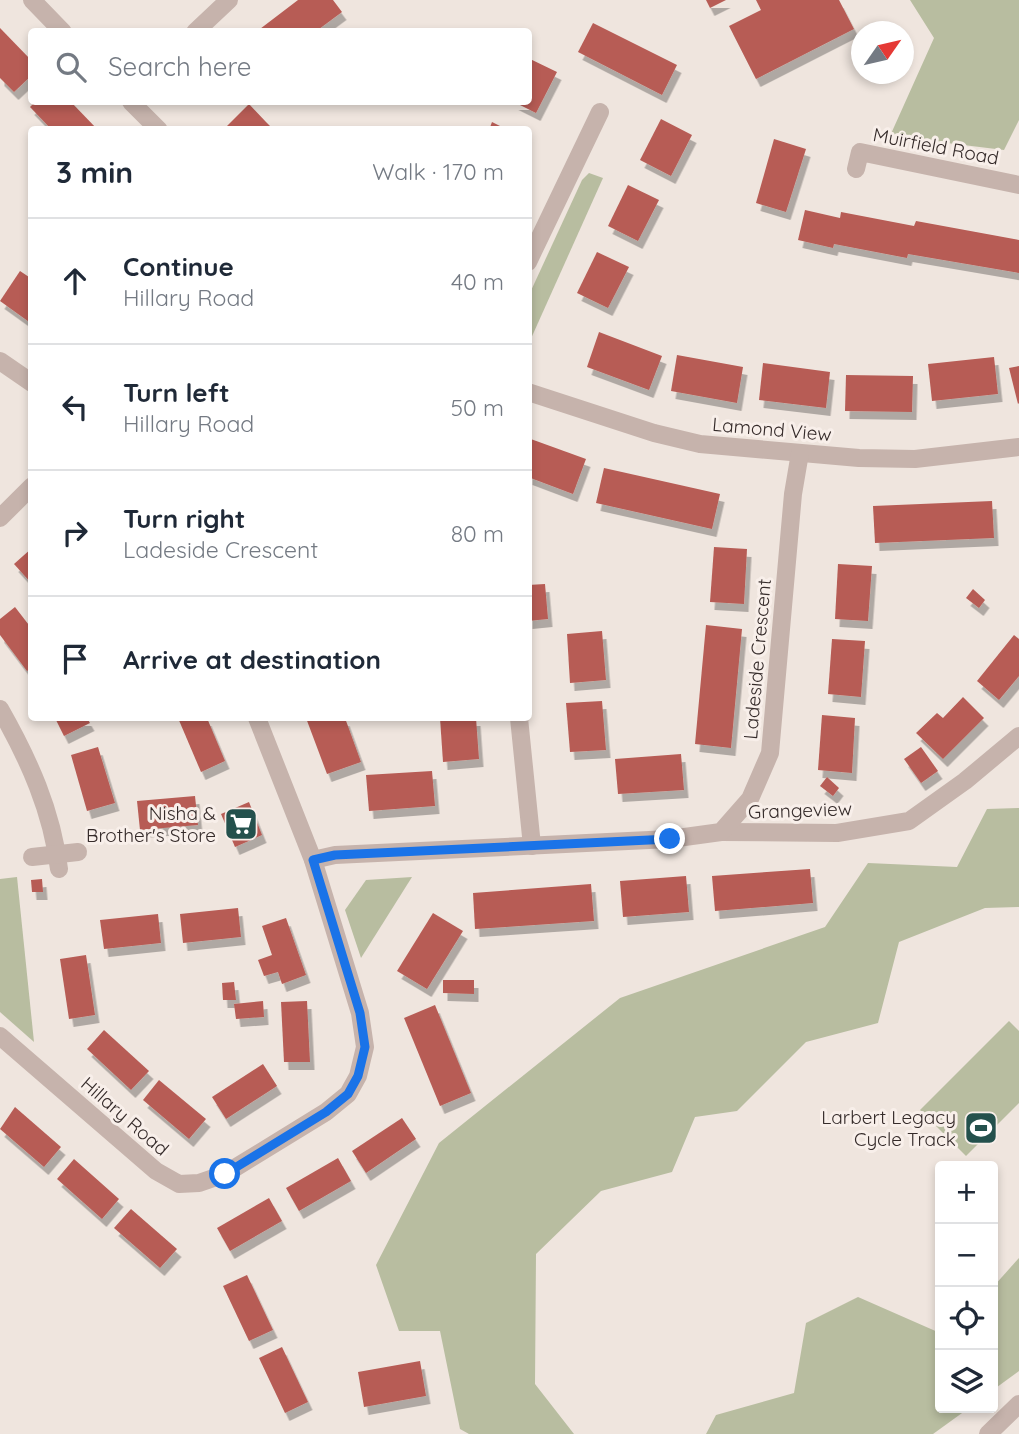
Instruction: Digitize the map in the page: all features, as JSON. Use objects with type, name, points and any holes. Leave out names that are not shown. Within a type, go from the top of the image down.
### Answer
[{"type":"street","points":[[32,0],[59,28]]},
{"type":"street","points":[[199,28],[229,0]]},
{"type":"street","points":[[134,105],[155,126]]},
{"type":"street","points":[[532,254],[600,113]]},
{"type":"street","name":"Muirfield Road","points":[[856,169],[860,152],[1019,185]]},
{"type":"street","points":[[0,361],[28,380]]},
{"type":"street","name":"Lamond View","points":[[532,393],[654,433],[700,444],[915,459],[1019,447]]},
{"type":"street","name":"Ladeside Crescent","points":[[721,832],[750,799],[769,753],[793,494],[800,453]]},
{"type":"street","points":[[0,518],[28,490]]},
{"type":"street","points":[[0,709],[40,789],[55,834],[58,862]]},
{"type":"street","points":[[258,721],[313,860],[335,855],[670,839],[721,832]]},
{"type":"street","points":[[519,721],[532,846]]},
{"type":"street","name":"Grangeview","points":[[721,832],[837,833],[909,821],[965,781],[1019,736]]},
{"type":"street","points":[[32,857],[58,862],[78,852]]},
{"type":"street","name":"Hillary Road","points":[[0,1036],[156,1171],[179,1184],[199,1183],[225,1174],[326,1112],[348,1094],[358,1076],[365,1047],[360,1013],[313,860]]},
{"type":"street","points":[[988,1434],[1019,1404]]},
{"type":"green space","points":[[910,0],[1019,0],[1019,120],[1004,150],[890,136],[934,38]]},
{"type":"green space","points":[[589,173],[603,178],[532,336],[532,288],[582,180]]},
{"type":"green space","points":[[1019,808],[1019,907],[985,908],[899,942],[878,1023],[806,1042],[737,1111],[695,1117],[672,1172],[601,1191],[536,1254],[535,1384],[574,1434],[469,1434],[460,1429],[440,1331],[399,1331],[376,1265],[439,1143],[620,998],[825,927],[868,863],[957,867],[987,809]]},
{"type":"green space","points":[[17,877],[34,1042],[0,1012],[0,879]]},
{"type":"green space","points":[[412,877],[361,958],[345,910],[366,880]]},
{"type":"green space","points":[[1009,1021],[1019,1031],[1019,1103],[966,1156],[920,1110]]},
{"type":"green space","points":[[1019,1258],[1019,1371],[998,1386],[998,1287],[998,1281]]},
{"type":"green space","points":[[858,1297],[935,1331],[935,1413],[962,1413],[933,1434],[706,1434],[716,1415],[794,1393],[806,1323]]},
{"type":"building","points":[[298,0],[333,0],[342,12],[320,28],[261,28]]},
{"type":"building","points":[[706,0],[726,0],[710,8]]},
{"type":"building","points":[[756,0],[839,0],[851,23],[851,31],[756,79],[729,26],[761,10]]},
{"type":"building","points":[[593,23],[677,65],[662,95],[578,52]]},
{"type":"building","points":[[0,28],[28,57],[28,79],[14,92],[0,78]]},
{"type":"building","points":[[532,60],[557,72],[536,113],[520,105],[532,105]]},
{"type":"building","points":[[74,105],[94,126],[48,126],[30,107]]},
{"type":"building","points":[[250,105],[270,126],[227,126]]},
{"type":"building","points":[[661,119],[692,135],[671,176],[640,160]]},
{"type":"building","points":[[774,139],[806,149],[786,212],[756,203]]},
{"type":"building","points":[[628,185],[659,200],[638,241],[608,226]]},
{"type":"building","points":[[805,210],[840,218],[841,212],[914,226],[916,221],[1019,240],[1019,273],[908,254],[907,258],[834,244],[833,248],[798,240]]},
{"type":"building","points":[[597,252],[629,267],[608,308],[577,293]]},
{"type":"building","points":[[20,271],[28,276],[28,321],[0,301]]},
{"type":"building","points":[[599,332],[662,356],[649,390],[587,367]]},
{"type":"building","points":[[677,355],[743,367],[737,403],[671,391]]},
{"type":"building","points":[[994,357],[998,394],[932,401],[928,364]]},
{"type":"building","points":[[763,363],[830,372],[826,408],[759,400]]},
{"type":"building","points":[[1019,366],[1019,403],[1018,404],[1009,368]]},
{"type":"building","points":[[846,375],[913,376],[912,412],[845,411]]},
{"type":"building","points":[[532,439],[586,459],[573,494],[532,479]]},
{"type":"building","points":[[604,468],[720,494],[712,529],[596,503]]},
{"type":"building","points":[[992,501],[994,538],[875,543],[873,506]]},
{"type":"building","points":[[714,547],[747,549],[744,604],[710,602]]},
{"type":"building","points":[[28,552],[28,580],[14,564]]},
{"type":"building","points":[[838,564],[872,566],[868,621],[835,619]]},
{"type":"building","points":[[545,584],[548,619],[532,621],[532,585]]},
{"type":"building","points":[[973,589],[985,600],[979,608],[966,598]]},
{"type":"building","points":[[15,607],[28,624],[27,671],[0,635],[0,619]]},
{"type":"building","points":[[706,625],[742,629],[731,748],[695,744]]},
{"type":"building","points":[[602,631],[606,680],[570,683],[567,634]]},
{"type":"building","points":[[1014,635],[1019,639],[1019,676],[999,700],[977,681]]},
{"type":"building","points":[[832,639],[865,641],[861,697],[828,694]]},
{"type":"building","points":[[963,697],[984,718],[943,759],[916,733],[937,713],[943,718]]},
{"type":"building","points":[[602,701],[606,750],[570,752],[566,703]]},
{"type":"building","points":[[822,715],[855,718],[852,773],[818,770]]},
{"type":"building","points":[[56,721],[90,723],[64,736]]},
{"type":"building","points":[[179,721],[208,721],[225,761],[201,772]]},
{"type":"building","points":[[307,721],[346,721],[361,762],[327,774]]},
{"type":"building","points":[[440,721],[476,721],[479,759],[443,762]]},
{"type":"building","points":[[98,747],[115,803],[87,811],[71,755]]},
{"type":"building","points":[[921,747],[938,771],[921,783],[904,759]]},
{"type":"building","points":[[681,754],[684,790],[618,794],[615,759]]},
{"type":"building","points":[[432,771],[435,806],[369,811],[366,775]]},
{"type":"building","points":[[827,777],[839,788],[833,796],[820,786]]},
{"type":"building","points":[[195,796],[198,825],[140,830],[137,801]]},
{"type":"building","name":"Nisha & Brother's Store","points":[[249,802],[262,835],[235,847],[221,814]]},
{"type":"building","points":[[810,869],[813,903],[715,911],[712,876]]},
{"type":"building","points":[[686,876],[689,912],[623,917],[620,881]]},
{"type":"building","points":[[42,879],[43,892],[32,892],[31,880]]},
{"type":"building","points":[[591,884],[594,921],[475,929],[473,893]]},
{"type":"building","points":[[238,908],[241,937],[183,943],[180,914]]},
{"type":"building","points":[[433,913],[463,931],[427,989],[397,971]]},
{"type":"building","points":[[158,914],[161,943],[104,949],[100,920]]},
{"type":"building","points":[[286,918],[306,975],[282,984],[278,972],[264,976],[258,960],[272,955],[262,926]]},
{"type":"building","points":[[86,955],[95,1015],[69,1019],[60,959]]},
{"type":"building","points":[[443,980],[474,980],[474,994],[443,993]]},
{"type":"building","points":[[234,982],[236,1000],[223,1000],[222,983]]},
{"type":"building","points":[[263,1001],[264,1017],[236,1019],[234,1004]]},
{"type":"building","points":[[307,1001],[310,1062],[284,1062],[281,1002]]},
{"type":"building","points":[[435,1005],[471,1093],[440,1106],[404,1018]]},
{"type":"building","points":[[104,1030],[149,1071],[131,1090],[87,1049]]},
{"type":"building","points":[[263,1064],[277,1086],[226,1119],[212,1097]]},
{"type":"building","points":[[159,1080],[206,1119],[189,1139],[143,1100]]},
{"type":"building","points":[[15,1107],[61,1147],[44,1167],[0,1129]]},
{"type":"building","points":[[402,1118],[416,1139],[366,1173],[352,1151]]},
{"type":"building","points":[[338,1158],[351,1181],[299,1211],[286,1188]]},
{"type":"building","points":[[74,1159],[119,1199],[102,1219],[57,1179]]},
{"type":"building","points":[[269,1198],[282,1221],[230,1251],[217,1228]]},
{"type":"building","points":[[131,1209],[177,1249],[160,1268],[114,1228]]},
{"type":"building","points":[[247,1275],[273,1330],[249,1341],[223,1286]]},
{"type":"building","points":[[282,1347],[308,1402],[285,1413],[259,1358]]},
{"type":"building","points":[[420,1361],[426,1396],[364,1407],[358,1372]]},
{"type":"place","name":"Nisha & Brother's Store","points":[[241,824]]},
{"type":"place","name":"Larbert Legacy Cycle Track","points":[[981,1128]]},
{"type":"route","points":[[225,1174],[326,1112],[348,1094],[358,1076],[365,1047],[360,1013],[313,860],[335,855],[670,839]]}]
